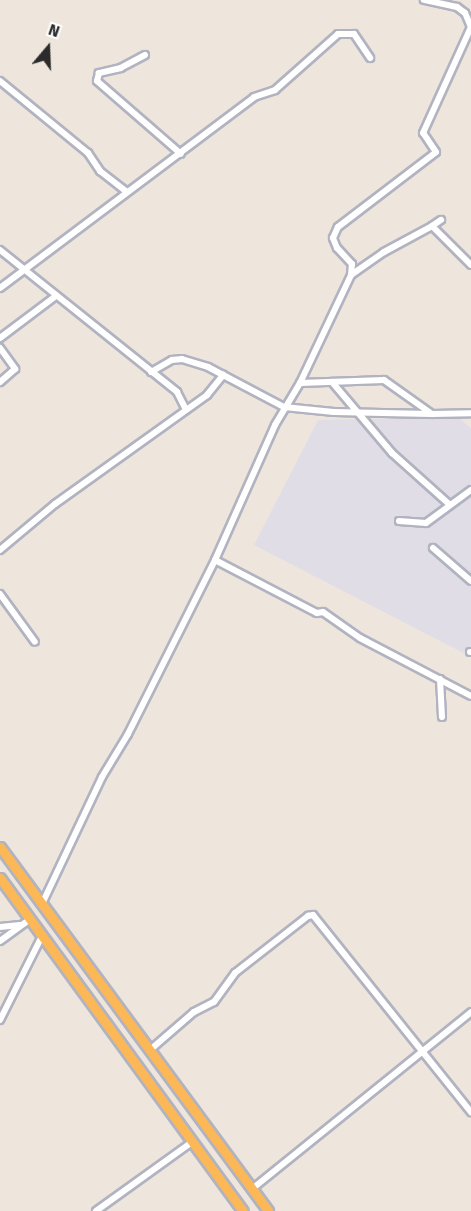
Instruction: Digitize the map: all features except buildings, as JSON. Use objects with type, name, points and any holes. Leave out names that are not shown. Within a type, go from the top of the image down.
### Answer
[{"type":"highway","points":[[0,847],[268,1211]]},
{"type":"highway","points":[[0,878],[243,1211]]},
{"type":"street","points":[[42,904],[102,777],[128,734],[215,560],[284,407],[300,383],[351,275],[352,264],[346,254],[336,248],[333,238],[338,227],[436,152],[423,133],[471,32],[469,20],[457,7],[424,0]]},
{"type":"street","points":[[0,288],[254,97],[275,90],[338,34],[354,34],[370,58]]},
{"type":"street","points":[[145,54],[121,68],[99,73],[97,81],[181,154]]},
{"type":"street","points":[[0,81],[88,153],[100,171],[127,192]]},
{"type":"street","points":[[351,275],[384,252],[441,220]]},
{"type":"street","points":[[432,226],[471,265]]},
{"type":"street","points":[[0,250],[177,392],[186,410]]},
{"type":"street","points":[[0,338],[56,296]]},
{"type":"street","points":[[0,348],[15,369],[0,382]]},
{"type":"street","points":[[151,372],[177,359],[191,361],[284,407],[360,413],[471,413]]},
{"type":"street","points":[[0,550],[60,501],[186,410],[214,388],[223,375]]},
{"type":"street","points":[[300,383],[384,380],[432,414]]},
{"type":"street","points":[[332,382],[392,453],[450,505]]},
{"type":"street","points":[[399,521],[426,523],[471,489]]},
{"type":"street","points":[[434,548],[471,581]]},
{"type":"street","points":[[215,560],[317,613],[323,612],[360,638],[471,696]]},
{"type":"street","points":[[0,594],[35,642]]},
{"type":"street","points":[[440,679],[442,717]]},
{"type":"street","points":[[150,1050],[194,1012],[214,1002],[235,973],[308,916],[313,915],[471,1112]]},
{"type":"street","points":[[0,941],[30,919]]},
{"type":"street","points":[[0,927],[21,925]]},
{"type":"street","points":[[0,1020],[42,936]]},
{"type":"street","points":[[252,1189],[471,1012]]},
{"type":"street","points":[[96,1211],[192,1142]]},
{"type":"shaded area","points":[[458,417],[471,428],[471,657],[254,545],[318,420]]}]
